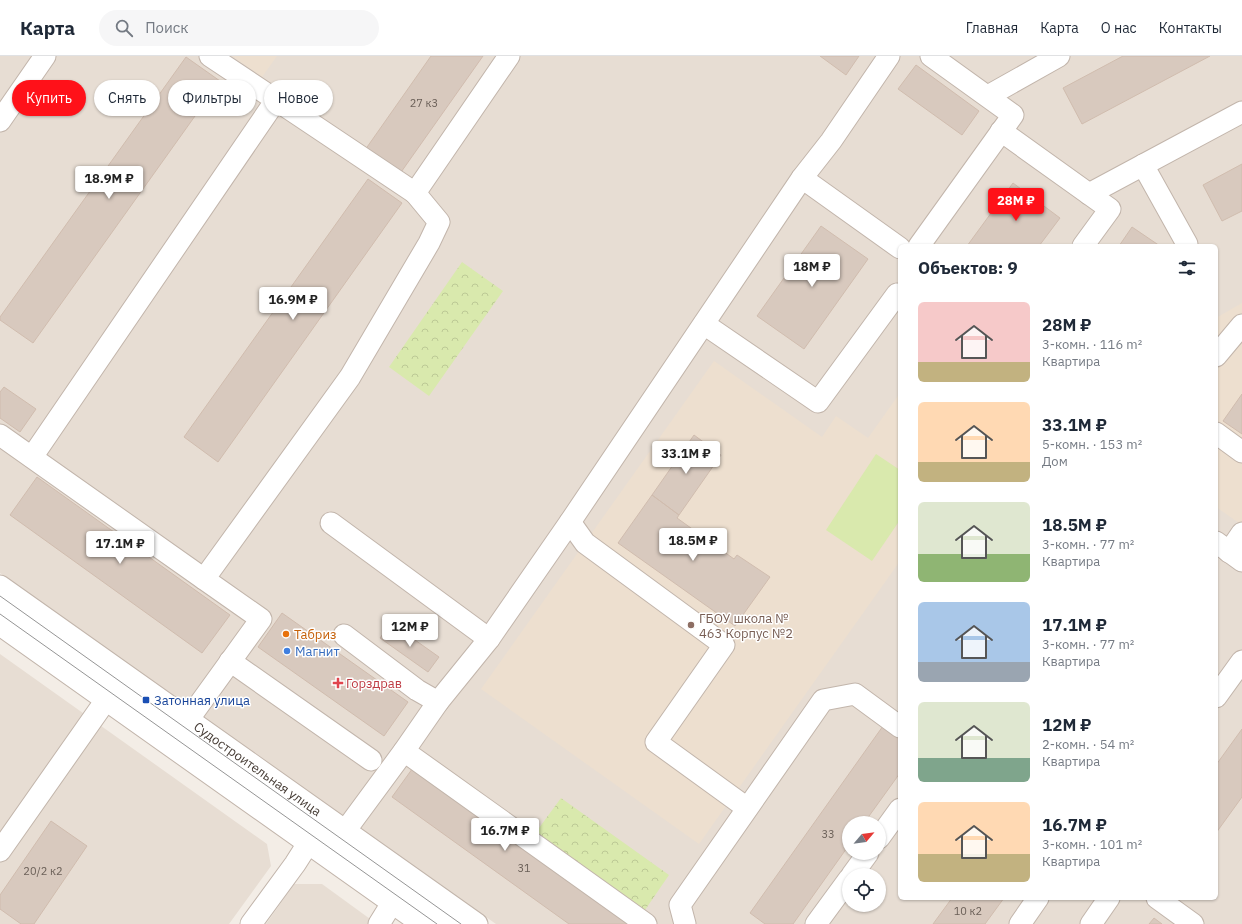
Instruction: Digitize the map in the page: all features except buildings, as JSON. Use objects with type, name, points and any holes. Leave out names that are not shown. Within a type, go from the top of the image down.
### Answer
[{"type":"street","points":[[0,121],[45,56]]},
{"type":"street","points":[[210,56],[264,92]]},
{"type":"street","points":[[415,193],[509,56]]},
{"type":"street","points":[[345,831],[438,702],[489,639],[570,522],[802,178],[831,141],[889,56]]},
{"type":"street","points":[[920,244],[1013,115],[931,56]]},
{"type":"street","points":[[988,96],[1059,56]]},
{"type":"street","points":[[1089,194],[1242,112]]},
{"type":"street","points":[[32,457],[265,116]]},
{"type":"street","points":[[204,579],[350,377],[429,243],[439,222],[415,193],[300,116]]},
{"type":"street","points":[[1001,131],[1110,209],[1084,244]]},
{"type":"street","points":[[1143,165],[1187,244]]},
{"type":"street","points":[[802,178],[898,247]]},
{"type":"street","points":[[704,324],[818,402],[897,294],[898,295]]},
{"type":"street","points":[[1218,354],[1242,325]]},
{"type":"street","points":[[1218,434],[1242,452]]},
{"type":"street","points":[[0,435],[261,618],[188,720]]},
{"type":"street","points":[[570,522],[585,543],[724,645],[656,742],[747,808]]},
{"type":"street","points":[[330,524],[489,639]]},
{"type":"street","points":[[1229,552],[1242,533]]},
{"type":"street","name":"Судостроительная улица","points":[[0,586],[188,720],[317,830],[392,903],[422,924]]},
{"type":"street","points":[[0,605],[449,924]]},
{"type":"street","name":"Судостроительная улица","points":[[0,625],[106,700],[317,830],[345,831],[477,924]]},
{"type":"street","points":[[344,635],[417,690],[438,702]]},
{"type":"street","points":[[230,662],[371,760]]},
{"type":"street","points":[[1218,695],[1242,662]]},
{"type":"street","points":[[685,924],[680,905],[823,700],[855,694],[898,726]]},
{"type":"street","points":[[0,851],[106,700]]},
{"type":"street","points":[[404,751],[646,924]]},
{"type":"street","points":[[886,828],[898,812]]},
{"type":"street","points":[[251,924],[317,830]]},
{"type":"street","points":[[816,924],[842,889]]},
{"type":"street","points":[[1020,924],[1037,900]]},
{"type":"street","points":[[1091,924],[1108,900]]},
{"type":"street","points":[[1160,900],[1193,924]]},
{"type":"street","points":[[379,924],[392,903]]},
{"type":"shaded area","points":[[0,56],[1242,56],[1242,924],[496,924],[0,573]]},
{"type":"shaded area","points":[[232,56],[277,56],[262,77]]},
{"type":"shaded area","points":[[1242,303],[1242,525],[1218,508],[1218,317]]},
{"type":"shaded area","name":"ГБОУ школа № 463 Корпус №2","points":[[714,361],[822,437],[836,416],[868,438],[898,396],[898,564],[699,844],[481,689]]},
{"type":"shaded area","points":[[0,654],[267,844],[271,866],[229,924],[0,924]]},
{"type":"shaded area","points":[[294,884],[322,884],[377,924],[266,924]]},
{"type":"green space","points":[[462,262],[503,291],[429,396],[389,367]]},
{"type":"green space","points":[[876,454],[898,469],[898,523],[872,561],[826,530]]},
{"type":"green space","points":[[561,798],[669,875],[645,910],[536,832]]},
{"type":"tram line","points":[[0,596],[461,924]]},
{"type":"tram line","points":[[0,614],[437,924]]},
{"type":"place","name":"ГБОУ школа № 463 Корпус №2","points":[[691,625]]},
{"type":"place","name":"Табриз","points":[[286,634]]},
{"type":"place","name":"Магнит","points":[[287,651]]},
{"type":"place","name":"Горздрав","points":[[338,683]]},
{"type":"place","name":"Затонная улица","points":[[146,700]]}]
